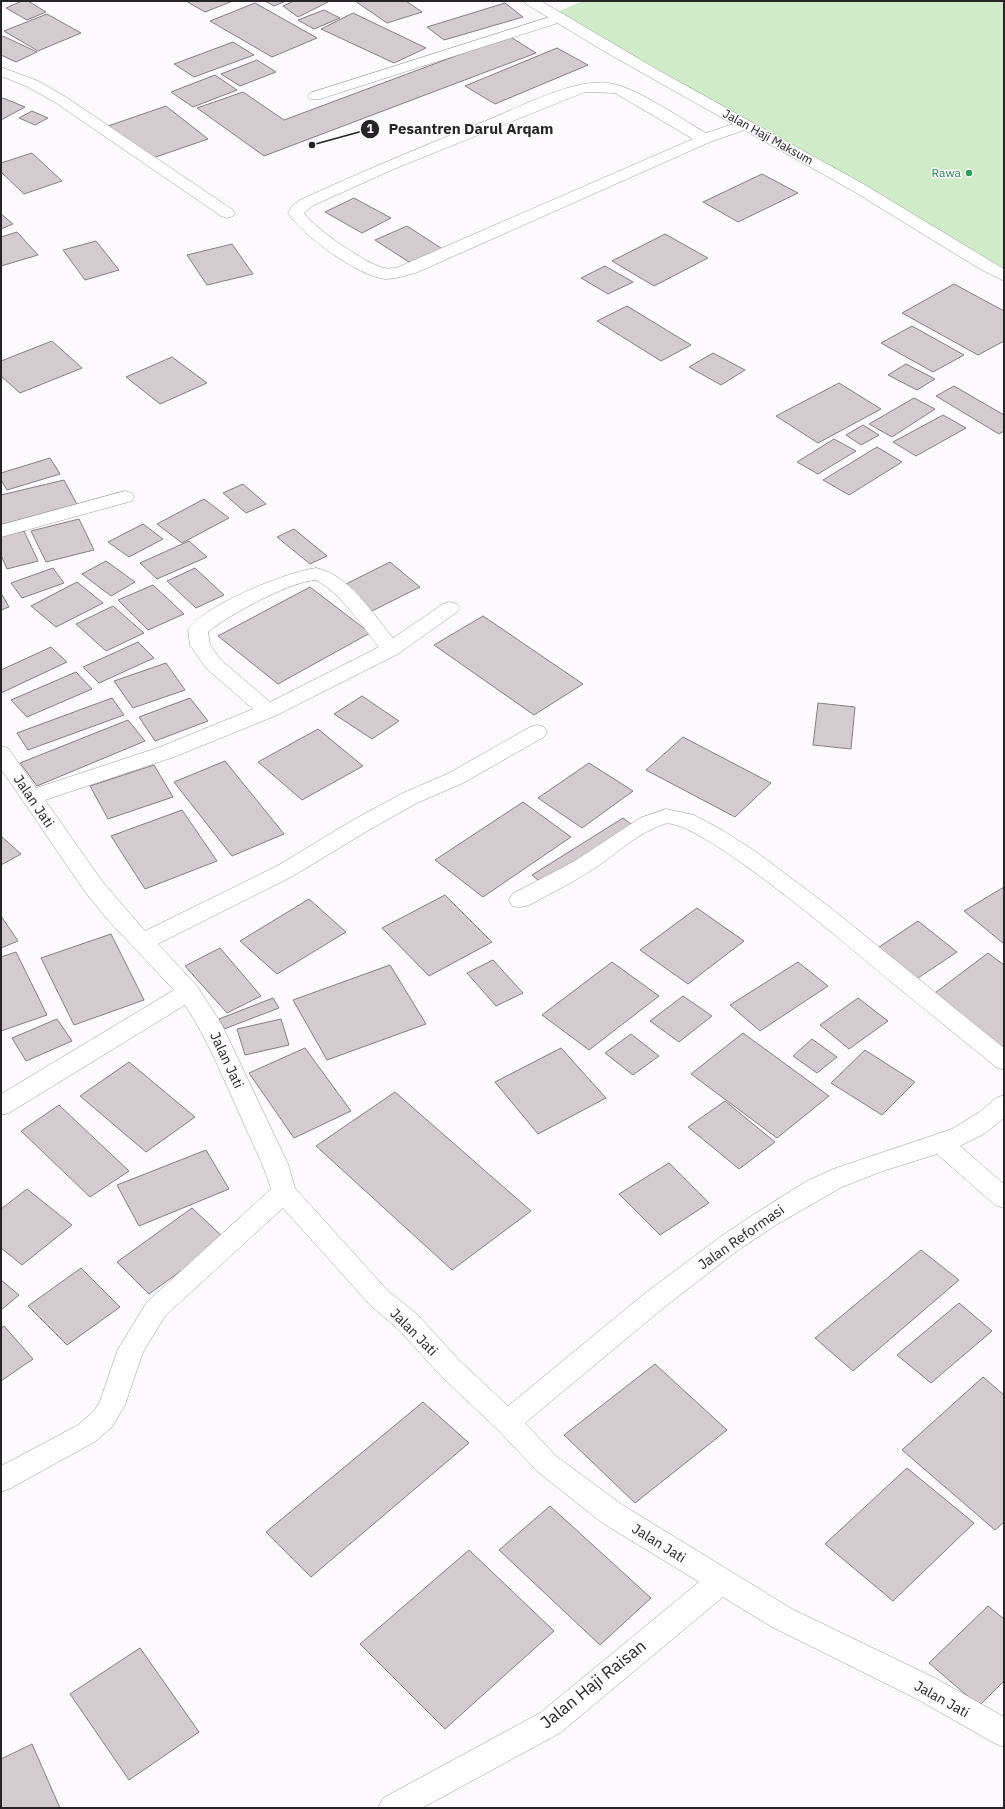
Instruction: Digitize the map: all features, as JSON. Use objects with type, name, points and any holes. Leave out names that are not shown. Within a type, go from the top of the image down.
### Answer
[{"type":"street","name":"Jalan Haji Maksum","points":[[531,1],[744,125],[860,189],[961,252],[1004,276]]},
{"type":"street","points":[[1,72],[41,87],[56,95],[115,139],[227,213]]},
{"type":"street","points":[[705,139],[619,89],[606,87],[583,88],[527,109],[388,166],[306,203],[298,209],[296,213],[298,218],[310,229],[365,266],[380,273],[398,273],[705,139],[744,125]]},
{"type":"street","points":[[1,531],[125,497]]},
{"type":"street","points":[[268,711],[226,674],[199,644],[198,630],[201,626],[232,606],[302,576],[316,574],[326,577],[338,588],[391,649]]},
{"type":"street","points":[[32,797],[167,752],[268,711],[391,649],[450,608]]},
{"type":"street","points":[[143,942],[285,871],[361,825],[410,798],[456,778],[537,732]]},
{"type":"street","name":"Jalan Jati","points":[[1,753],[94,887],[189,992],[213,1028],[259,1131],[276,1164],[284,1192],[379,1298],[408,1322],[450,1368],[507,1422],[547,1464],[611,1513],[782,1618],[927,1689],[1004,1733]]},
{"type":"street","points":[[520,900],[580,868],[649,821],[666,816],[679,818],[707,830],[779,880],[1004,1061]]},
{"type":"street","points":[[1,1106],[189,992]]},
{"type":"street","name":"Jalan Reformasi","points":[[507,1422],[642,1310],[731,1242],[775,1212],[829,1182],[878,1163],[941,1144],[979,1126],[1004,1104]]},
{"type":"street","points":[[941,1144],[1004,1198]]},
{"type":"street","points":[[1,1480],[87,1433],[103,1419],[112,1405],[131,1349],[156,1309],[284,1192]]},
{"type":"street","name":"Jalan Haji Raisan","points":[[394,1808],[550,1723],[721,1581]]},
{"type":"lane","points":[[315,96],[559,18]]},
{"type":"green space","points":[[583,1],[1004,1],[1004,277],[552,14]]},
{"type":"building","points":[[22,1],[28,1],[46,12],[27,20],[6,8]]},
{"type":"building","points":[[186,1],[233,1],[205,12]]},
{"type":"building","points":[[265,1],[286,1],[274,6]]},
{"type":"building","points":[[294,1],[328,2],[298,17],[283,6]]},
{"type":"building","points":[[355,1],[406,1],[422,12],[387,23]]},
{"type":"building","points":[[255,3],[317,38],[272,57],[210,21]]},
{"type":"building","points":[[505,3],[523,17],[444,40],[427,27]]},
{"type":"building","points":[[324,10],[340,18],[314,29],[298,20]]},
{"type":"building","points":[[353,13],[426,48],[394,63],[321,29]]},
{"type":"building","points":[[47,14],[81,33],[38,51],[4,31]]},
{"type":"building","points":[[3,36],[37,52],[16,62],[1,55],[1,37]]},
{"type":"building","points":[[509,36],[536,53],[264,156],[197,108],[243,92],[284,120]]},
{"type":"building","points":[[233,42],[254,55],[194,77],[174,64]]},
{"type":"building","points":[[557,48],[588,65],[495,104],[465,86]]},
{"type":"building","points":[[257,60],[276,72],[240,86],[221,74]]},
{"type":"building","points":[[215,75],[237,90],[193,107],[171,92]]},
{"type":"building","points":[[3,98],[25,107],[1,120],[1,99]]},
{"type":"building","points":[[166,106],[208,139],[150,159],[108,126]]},
{"type":"building","points":[[32,111],[48,118],[35,125],[19,118]]},
{"type":"building","points":[[32,153],[62,181],[24,194],[1,172],[1,163]]},
{"type":"building","points":[[762,174],[798,193],[738,222],[703,202]]},
{"type":"building","points":[[354,198],[391,218],[362,233],[325,212]]},
{"type":"building","points":[[1,214],[13,224],[1,229]]},
{"type":"building","points":[[407,226],[444,250],[412,264],[375,240]]},
{"type":"building","points":[[17,232],[38,255],[1,266],[1,237]]},
{"type":"building","points":[[665,234],[708,258],[654,286],[612,261]]},
{"type":"building","points":[[96,241],[119,270],[85,280],[63,250]]},
{"type":"building","points":[[232,244],[253,274],[207,285],[187,255]]},
{"type":"building","points":[[605,266],[633,282],[608,294],[581,278]]},
{"type":"building","points":[[954,284],[1004,311],[1004,341],[978,355],[902,313]]},
{"type":"building","points":[[627,306],[691,345],[661,361],[597,321]]},
{"type":"building","points":[[912,326],[964,355],[933,372],[881,343]]},
{"type":"building","points":[[52,341],[82,368],[20,393],[1,376],[1,361]]},
{"type":"building","points":[[713,353],[745,370],[721,385],[689,367]]},
{"type":"building","points":[[172,357],[207,383],[160,404],[126,377]]},
{"type":"building","points":[[906,364],[935,379],[917,390],[888,375]]},
{"type":"building","points":[[839,383],[881,409],[818,443],[776,416]]},
{"type":"building","points":[[954,386],[1004,415],[1004,431],[999,434],[936,396]]},
{"type":"building","points":[[914,398],[935,409],[892,437],[869,424]]},
{"type":"building","points":[[943,415],[966,428],[916,456],[893,442]]},
{"type":"building","points":[[863,425],[879,435],[861,445],[846,435]]},
{"type":"building","points":[[834,439],[856,451],[818,474],[797,462]]},
{"type":"building","points":[[877,447],[902,462],[849,495],[823,480]]},
{"type":"building","points":[[50,458],[60,474],[7,490],[1,480],[1,473]]},
{"type":"building","points":[[64,480],[79,508],[1,528],[1,495]]},
{"type":"building","points":[[243,484],[266,504],[246,513],[223,493]]},
{"type":"building","points":[[204,499],[229,518],[182,543],[157,524]]},
{"type":"building","points":[[79,519],[94,550],[46,562],[31,531]]},
{"type":"building","points":[[143,524],[163,539],[129,557],[108,542]]},
{"type":"building","points":[[294,529],[327,556],[310,564],[277,537]]},
{"type":"building","points":[[24,531],[38,561],[7,569],[1,555],[1,536]]},
{"type":"building","points":[[189,541],[207,557],[157,579],[140,563]]},
{"type":"building","points":[[106,561],[135,582],[111,596],[82,574]]},
{"type":"building","points":[[390,562],[420,587],[372,611],[342,586]]},
{"type":"building","points":[[53,568],[64,583],[22,598],[11,583]]},
{"type":"building","points":[[195,568],[224,595],[196,608],[167,581]]},
{"type":"building","points":[[77,582],[103,603],[56,627],[31,606]]},
{"type":"building","points":[[153,585],[184,614],[148,630],[118,600]]},
{"type":"building","points":[[310,587],[370,633],[278,684],[218,636]]},
{"type":"building","points":[[1,593],[9,607],[1,610]]},
{"type":"building","points":[[113,606],[144,633],[106,651],[76,624]]},
{"type":"building","points":[[483,616],[583,684],[534,715],[434,645]]},
{"type":"building","points":[[138,642],[154,658],[99,683],[83,667]]},
{"type":"building","points":[[51,647],[67,662],[1,693],[1,670]]},
{"type":"building","points":[[166,663],[185,690],[133,708],[114,681]]},
{"type":"building","points":[[76,672],[92,689],[27,717],[11,700]]},
{"type":"building","points":[[362,696],[399,721],[372,739],[334,714]]},
{"type":"building","points":[[112,698],[124,715],[28,750],[17,733]]},
{"type":"building","points":[[190,698],[208,721],[155,741],[139,717]]},
{"type":"building","points":[[818,703],[855,707],[851,749],[813,745]]},
{"type":"building","points":[[128,720],[145,741],[37,786],[20,763]]},
{"type":"building","points":[[318,729],[363,766],[302,800],[258,762]]},
{"type":"building","points":[[683,737],[771,783],[735,817],[646,770]]},
{"type":"building","points":[[225,761],[284,834],[232,856],[174,782]]},
{"type":"building","points":[[589,763],[633,791],[582,828],[538,798]]},
{"type":"building","points":[[154,765],[173,797],[108,819],[90,786]]},
{"type":"building","points":[[523,802],[571,837],[483,897],[435,860]]},
{"type":"building","points":[[182,810],[217,861],[145,889],[111,836]]},
{"type":"building","points":[[623,818],[635,827],[543,884],[532,875]]},
{"type":"building","points":[[1,836],[21,854],[1,865]]},
{"type":"building","points":[[1004,887],[1004,944],[964,911]]},
{"type":"building","points":[[445,895],[492,942],[429,976],[382,928]]},
{"type":"building","points":[[309,899],[346,932],[277,974],[240,941]]},
{"type":"building","points":[[697,908],[744,941],[688,984],[640,950]]},
{"type":"building","points":[[1,916],[18,941],[1,948]]},
{"type":"building","points":[[918,921],[957,952],[912,982],[873,951]]},
{"type":"building","points":[[111,934],[144,1000],[74,1025],[41,958]]},
{"type":"building","points":[[220,948],[261,996],[227,1013],[185,966]]},
{"type":"building","points":[[16,952],[47,1015],[1,1031],[1,957]]},
{"type":"building","points":[[988,953],[1004,965],[1004,1050],[931,996]]},
{"type":"building","points":[[493,960],[523,993],[496,1006],[467,973]]},
{"type":"building","points":[[612,962],[659,996],[589,1050],[542,1015]]},
{"type":"building","points":[[798,962],[828,986],[760,1031],[730,1005]]},
{"type":"building","points":[[390,965],[426,1024],[327,1060],[293,1000]]},
{"type":"building","points":[[683,996],[712,1016],[679,1042],[650,1021]]},
{"type":"building","points":[[273,998],[279,1008],[224,1029],[219,1019]]},
{"type":"building","points":[[858,998],[888,1021],[849,1049],[820,1025]]},
{"type":"building","points":[[57,1019],[72,1041],[26,1061],[12,1038]]},
{"type":"building","points":[[281,1019],[289,1045],[245,1055],[237,1029]]},
{"type":"building","points":[[743,1033],[829,1096],[777,1138],[691,1074]]},
{"type":"building","points":[[631,1034],[659,1056],[633,1075],[605,1053]]},
{"type":"building","points":[[812,1039],[837,1057],[817,1073],[793,1056]]},
{"type":"building","points":[[305,1048],[351,1111],[294,1138],[249,1073]]},
{"type":"building","points":[[561,1048],[606,1098],[538,1134],[495,1082]]},
{"type":"building","points":[[865,1050],[915,1082],[882,1115],[831,1083]]},
{"type":"building","points":[[129,1062],[195,1117],[146,1152],[80,1096]]},
{"type":"building","points":[[395,1092],[531,1211],[452,1270],[316,1146]]},
{"type":"building","points":[[725,1101],[775,1142],[739,1169],[688,1127]]},
{"type":"building","points":[[59,1105],[129,1171],[90,1197],[21,1131]]},
{"type":"building","points":[[206,1150],[229,1189],[139,1226],[117,1185]]},
{"type":"building","points":[[669,1163],[709,1203],[660,1235],[619,1194]]},
{"type":"building","points":[[27,1189],[72,1225],[22,1265],[1,1248],[1,1209]]},
{"type":"building","points":[[192,1208],[225,1239],[149,1294],[117,1262]]},
{"type":"building","points":[[921,1250],[959,1280],[853,1371],[815,1338]]},
{"type":"building","points":[[81,1268],[120,1307],[67,1345],[28,1306]]},
{"type":"building","points":[[1,1280],[19,1295],[1,1310]]},
{"type":"building","points":[[959,1303],[992,1331],[931,1383],[897,1355]]},
{"type":"building","points":[[4,1326],[33,1359],[1,1381],[1,1328]]},
{"type":"building","points":[[655,1364],[727,1430],[635,1503],[564,1435]]},
{"type":"building","points":[[983,1377],[1004,1395],[1004,1522],[995,1530],[902,1450]]},
{"type":"building","points":[[423,1402],[469,1443],[311,1577],[266,1532]]},
{"type":"building","points":[[907,1468],[974,1523],[893,1601],[825,1544]]},
{"type":"building","points":[[550,1506],[651,1598],[600,1645],[499,1550]]},
{"type":"building","points":[[469,1550],[554,1631],[445,1729],[360,1644]]},
{"type":"building","points":[[988,1606],[1004,1619],[1004,1681],[979,1706],[929,1663]]},
{"type":"building","points":[[140,1648],[199,1732],[129,1780],[70,1694]]},
{"type":"building","points":[[32,1744],[60,1808],[1,1808],[1,1759]]},
{"type":"place","name":"Pesantren Darul Arqam","points":[[312,145]]},
{"type":"place","name":"Rawa","points":[[969,173]]}]
